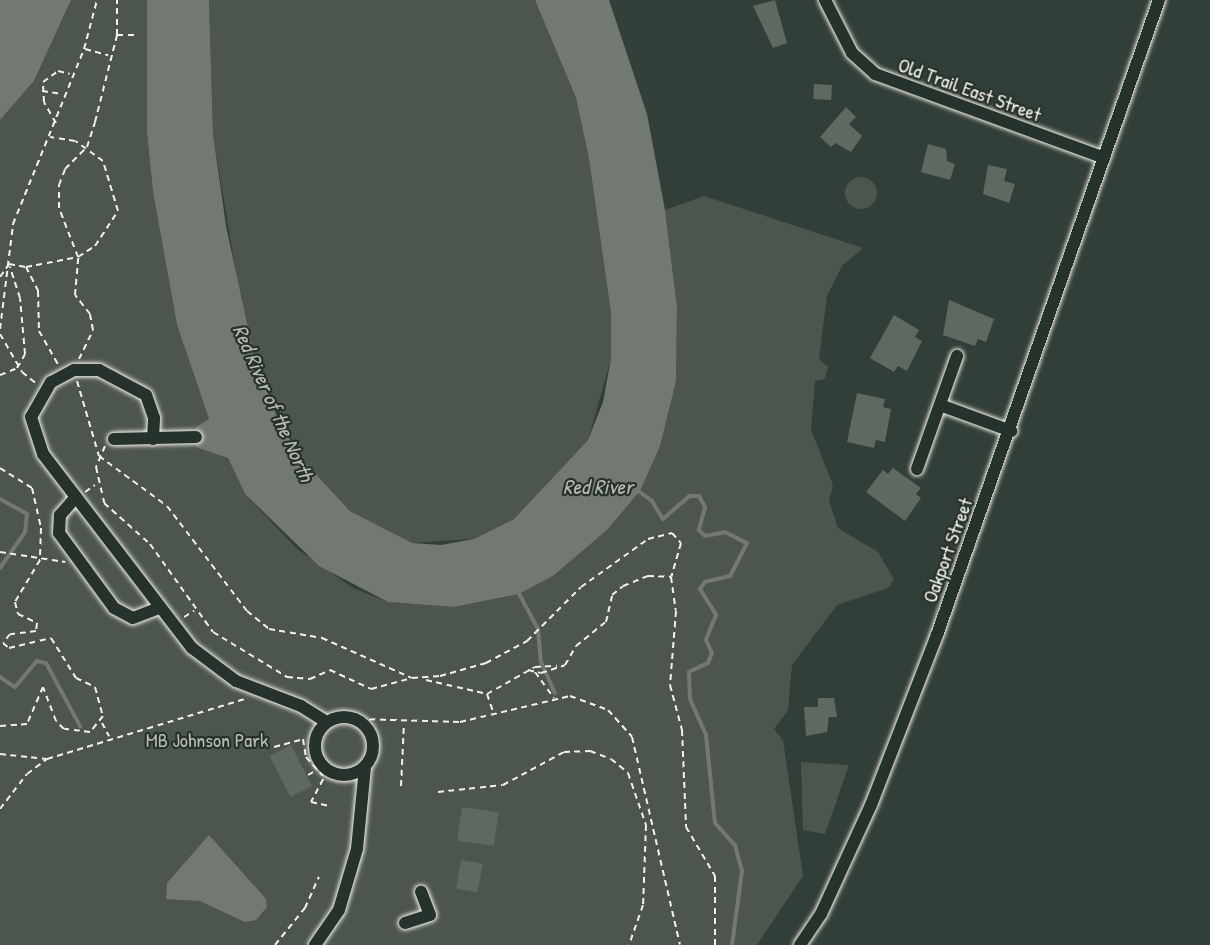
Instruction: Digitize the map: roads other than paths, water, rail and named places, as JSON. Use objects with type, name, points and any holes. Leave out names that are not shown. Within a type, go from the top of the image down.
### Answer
[{"type":"street","name":"Old Trail East Street","points":[[825,0],[852,53],[875,74],[1104,158]]},
{"type":"street","name":"Oakport Street","points":[[800,945],[822,914],[871,805],[1011,431],[1159,0]]},
{"type":"street","points":[[917,470],[957,356]]},
{"type":"street","points":[[153,439],[146,395],[110,374],[74,370],[62,375],[45,388],[33,408],[32,429],[75,498],[157,609],[207,662],[269,695],[326,721],[341,716],[359,719],[372,742],[365,766],[357,849],[339,910],[315,945]]},
{"type":"street","points":[[940,405],[1011,431]]},
{"type":"street","points":[[114,439],[196,437]]},
{"type":"street","points":[[75,498],[64,507],[57,525],[79,562],[122,616],[157,609]]},
{"type":"street","points":[[326,721],[315,750],[323,772],[349,776],[365,766]]},
{"type":"street","points":[[405,923],[430,915],[421,892]]},
{"type":"water","points":[[0,0],[71,0],[34,81],[0,120]]},
{"type":"water","name":"Red River","points":[[147,0],[209,0],[213,134],[226,226],[254,356],[277,417],[300,457],[350,511],[412,543],[441,545],[474,539],[514,519],[588,440],[603,402],[611,359],[611,313],[589,159],[576,98],[535,0],[609,0],[647,114],[665,210],[677,307],[676,381],[660,446],[640,491],[607,530],[553,576],[519,594],[454,607],[388,602],[319,566],[245,494],[228,458],[196,447],[196,427],[209,419],[177,325],[153,192],[147,132]]},
{"type":"water","points":[[209,835],[266,899],[267,907],[256,920],[245,922],[200,901],[166,899],[167,883]]},
{"type":"waterway","points":[[637,490],[652,501],[663,519],[689,496],[699,496],[705,507],[699,530],[705,536],[725,532],[747,543],[730,576],[705,582],[700,589],[716,615],[706,640],[712,653],[708,663],[689,672],[690,699],[706,735],[715,823],[735,845],[742,871],[732,945]]},
{"type":"waterway","points":[[0,499],[27,514],[25,532],[0,568]]},
{"type":"waterway","points":[[517,590],[538,629],[541,662],[555,693]]},
{"type":"waterway","points":[[0,677],[15,687],[37,661],[46,663],[80,726]]},
{"type":"water label","name":"Red River of the North","points":[[273,403]]},
{"type":"park label","name":"MB Johnson Park","points":[[207,739]]}]
